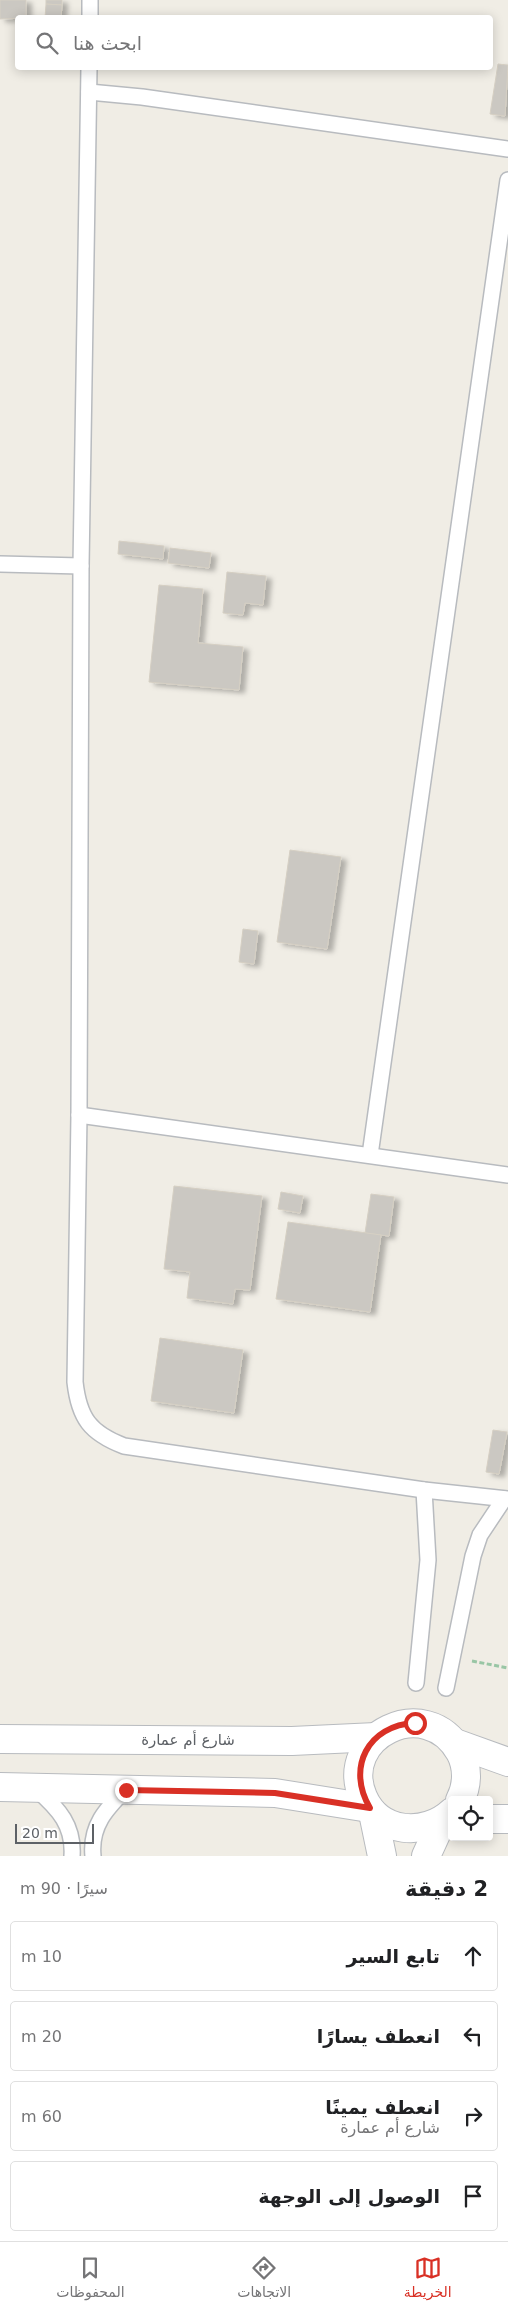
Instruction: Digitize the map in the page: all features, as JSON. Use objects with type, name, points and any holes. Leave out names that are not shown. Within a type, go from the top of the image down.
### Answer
[{"type":"street","points":[[382,1856],[371,1811],[361,1791],[359,1772],[362,1759],[376,1737],[392,1727],[415,1723],[437,1728],[455,1743],[508,1762]]},
{"type":"street","name":"شارع أم عمارة","points":[[0,1739],[292,1741],[376,1737]]},
{"type":"street","points":[[455,1743],[463,1758],[466,1775],[464,1792],[462,1796]]},
{"type":"street","points":[[0,1787],[275,1793],[371,1811],[388,1824],[406,1830],[425,1829],[448,1816]]},
{"type":"street","points":[[426,1856],[448,1818]]},
{"type":"street","points":[[493,1819],[508,1819]]},
{"type":"lane","points":[[90,0],[90,15]]},
{"type":"lane","points":[[89,70],[81,566],[79,1116],[75,1382],[78,1404],[87,1423],[104,1438],[124,1446],[424,1490],[506,1499],[480,1535],[472,1556],[446,1688]]},
{"type":"lane","points":[[89,92],[142,97],[508,149]]},
{"type":"lane","points":[[370,1155],[508,180]]},
{"type":"lane","points":[[0,564],[81,566]]},
{"type":"lane","points":[[79,1116],[508,1175]]},
{"type":"lane","points":[[416,1682],[428,1560],[424,1490]]},
{"type":"lane","points":[[34,1787],[55,1805],[64,1817],[73,1844],[72,1856]]},
{"type":"lane","points":[[93,1856],[94,1831],[100,1818],[126,1790]]},
{"type":"path","points":[[452,1658],[508,1668]]},
{"type":"building","points":[[0,0],[26,0],[26,15],[15,15],[15,18],[0,19]]},
{"type":"building","points":[[46,0],[62,0],[62,5],[46,4]]},
{"type":"building","points":[[46,4],[62,5],[61,15],[45,15]]},
{"type":"building","points":[[498,64],[508,65],[505,116],[490,114]]},
{"type":"building","points":[[119,541],[164,546],[163,559],[118,554]]},
{"type":"building","points":[[170,548],[211,553],[209,568],[168,563]]},
{"type":"building","points":[[227,572],[266,576],[263,605],[245,603],[243,615],[223,613]]},
{"type":"building","points":[[159,585],[203,589],[198,643],[243,647],[239,690],[149,682]]},
{"type":"building","points":[[290,850],[341,857],[327,949],[277,942]]},
{"type":"building","points":[[243,929],[258,931],[254,964],[239,962]]},
{"type":"building","points":[[174,1186],[262,1196],[250,1290],[235,1289],[233,1304],[187,1298],[190,1272],[164,1269]]},
{"type":"building","points":[[281,1192],[303,1196],[300,1213],[278,1209]]},
{"type":"building","points":[[371,1194],[394,1197],[389,1236],[365,1233]]},
{"type":"building","points":[[288,1222],[381,1235],[370,1312],[276,1299]]},
{"type":"building","points":[[160,1338],[243,1350],[234,1413],[151,1401]]},
{"type":"building","points":[[493,1430],[507,1432],[499,1474],[486,1472]]},
{"type":"route","points":[[126,1790],[275,1793],[370,1808],[363,1797],[359,1772],[362,1759],[368,1747],[384,1731],[403,1724],[415,1723]]}]
